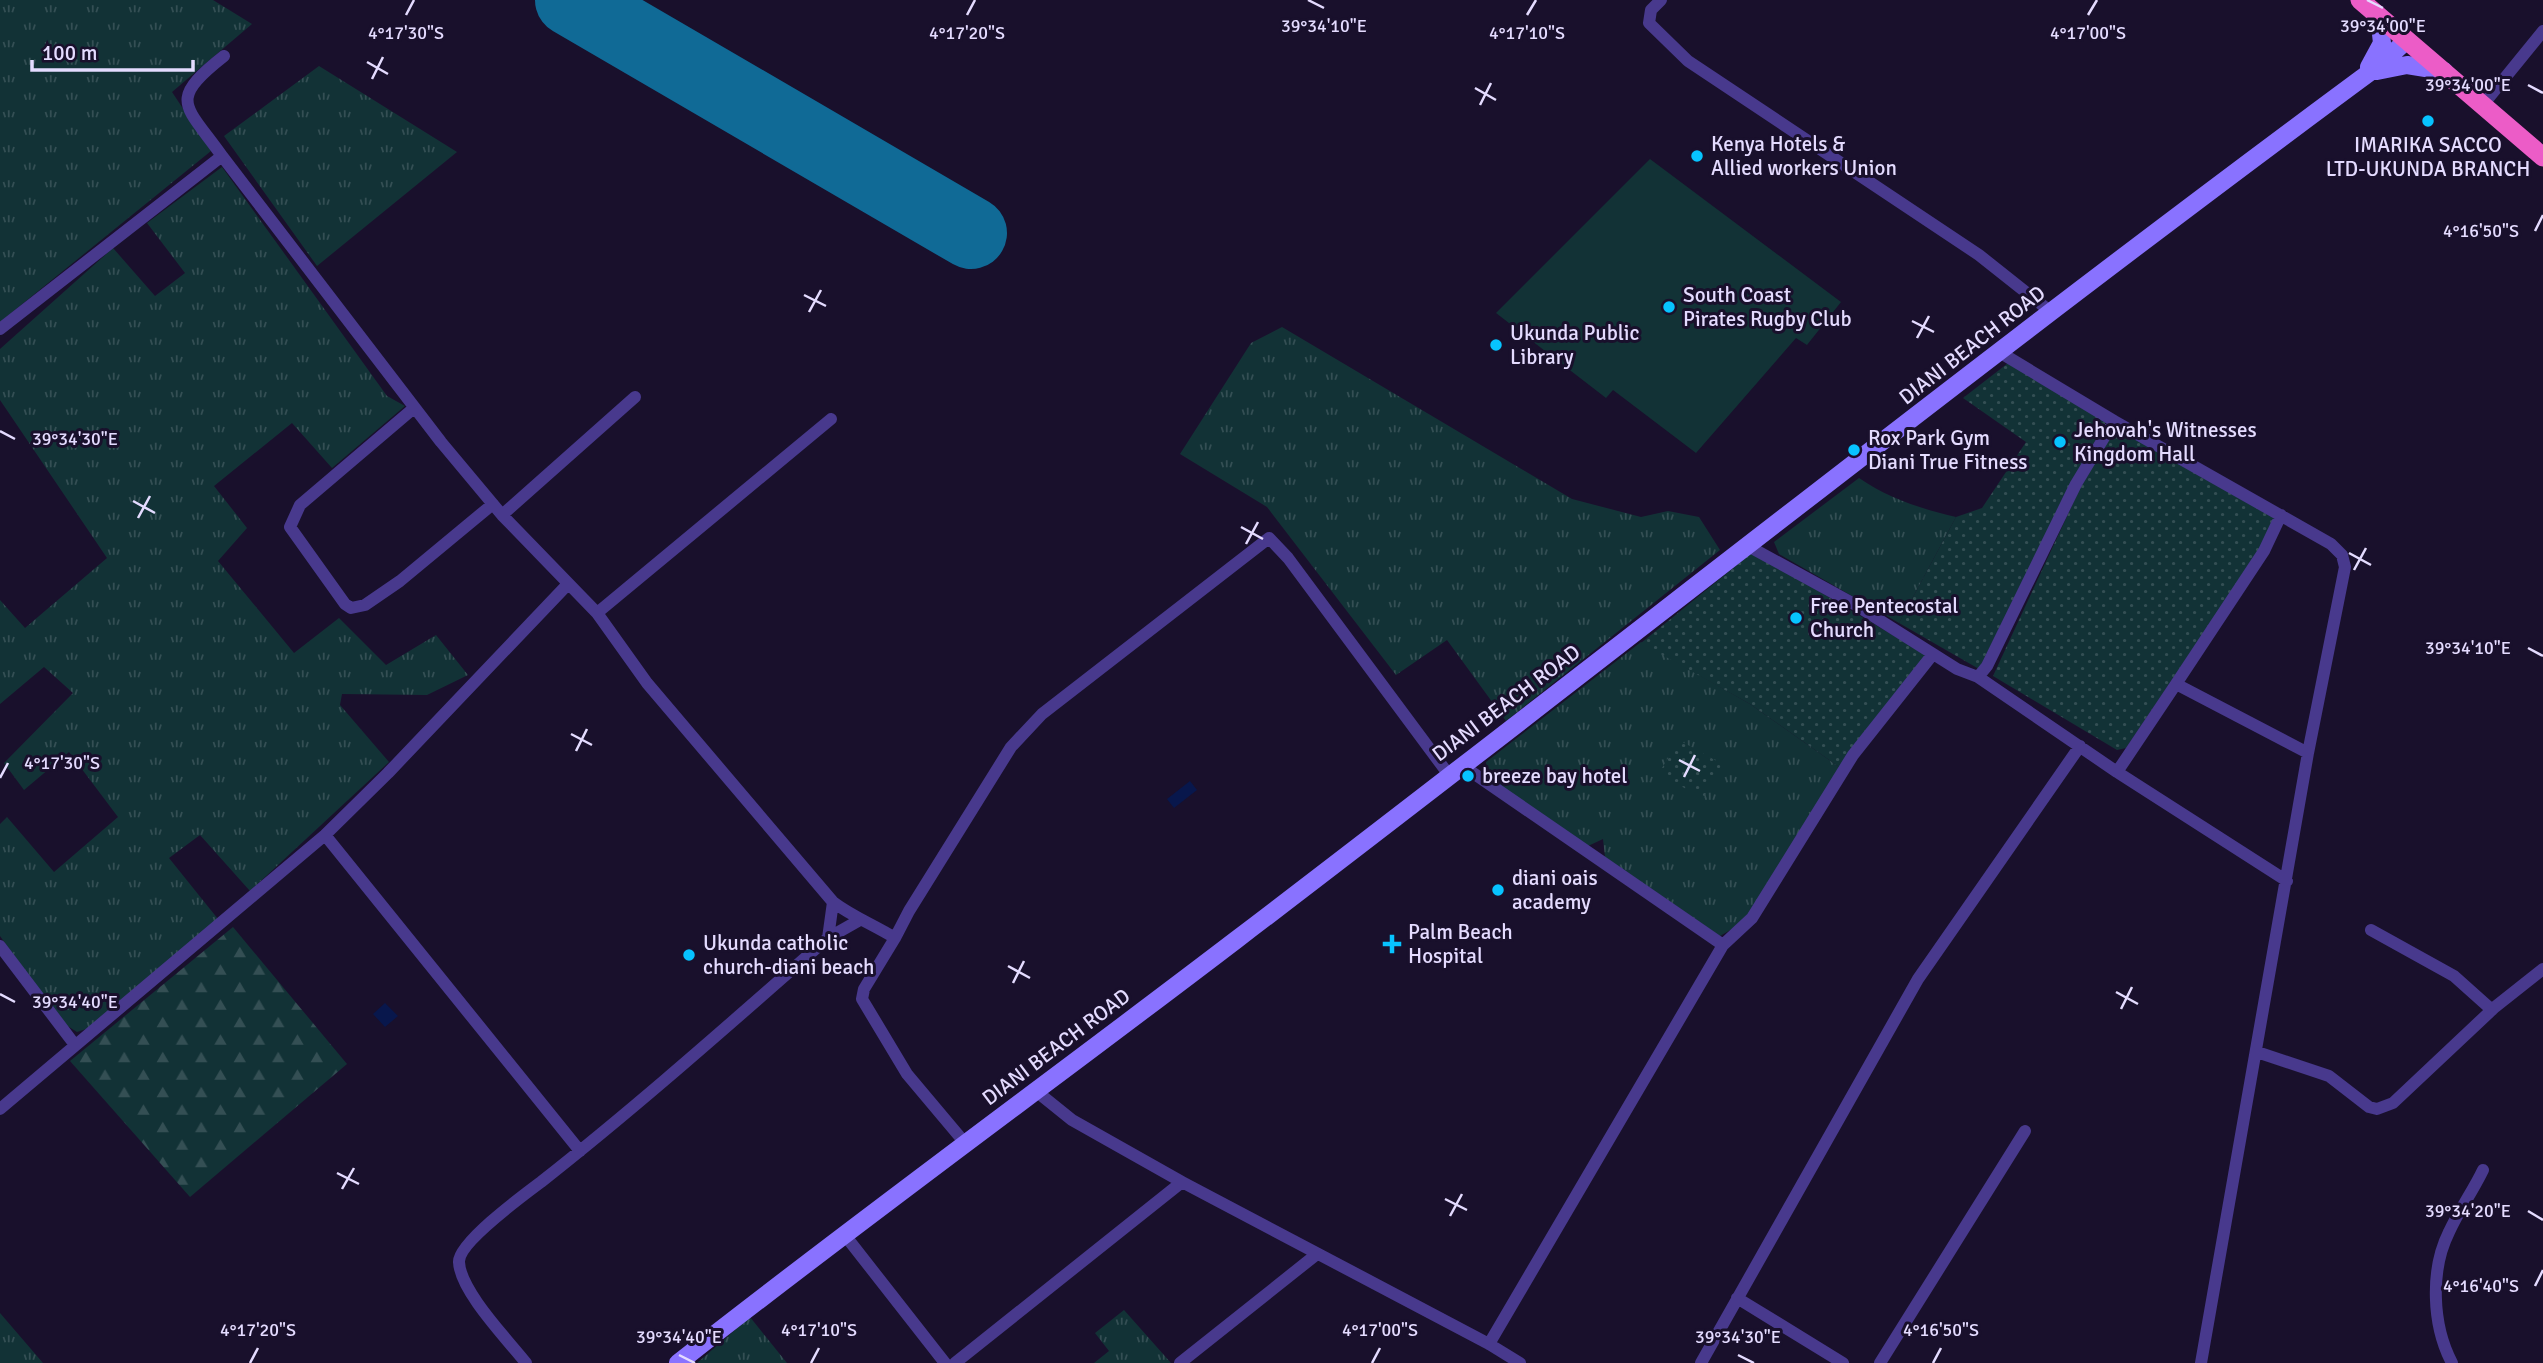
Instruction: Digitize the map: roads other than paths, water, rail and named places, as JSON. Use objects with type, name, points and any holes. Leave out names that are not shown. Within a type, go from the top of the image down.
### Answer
[{"type":"highway","points":[[2360,0],[2543,157]]},
{"type":"main road","points":[[2361,78],[2382,43],[2379,16]]},
{"type":"main road","points":[[2361,78],[2407,40]]},
{"type":"main road","points":[[2361,78],[2395,65],[2444,72]]},
{"type":"main road","name":"DIANI BEACH ROAD","points":[[678,1363],[2001,353],[2051,312],[2361,78]]},
{"type":"street","points":[[1661,0],[1651,10],[1649,23],[1688,61],[1979,255],[2051,312]]},
{"type":"street","points":[[2482,106],[2543,31]]},
{"type":"street","points":[[224,56],[198,77],[186,95],[188,109],[222,156],[414,408],[502,515],[597,613],[647,683],[833,902],[858,921],[875,926],[895,939]]},
{"type":"street","points":[[0,329],[222,156]]},
{"type":"street","points":[[2001,353],[2336,548],[2342,555],[2345,567],[2308,752],[2201,1363]]},
{"type":"street","points":[[502,515],[635,397]]},
{"type":"street","points":[[414,408],[300,505],[290,522],[290,527],[345,604],[351,608],[365,605],[400,581],[493,504]]},
{"type":"street","points":[[597,613],[831,419]]},
{"type":"street","points":[[1978,677],[1987,666],[2076,484],[2114,421]]},
{"type":"street","points":[[2118,772],[2264,551],[2281,515]]},
{"type":"street","points":[[965,1143],[907,1074],[862,999],[863,989],[1011,747],[1042,714],[1269,538],[1288,558],[1456,770],[1723,946]]},
{"type":"street","points":[[1748,546],[1854,604],[1933,654],[1978,677],[2080,747],[2287,881]]},
{"type":"street","points":[[0,1109],[325,835],[568,583]]},
{"type":"street","points":[[1489,1344],[1723,946],[1752,918],[1853,755],[1933,654]]},
{"type":"street","points":[[2176,684],[2308,752]]},
{"type":"street","points":[[1701,1363],[1918,979],[2080,747]]},
{"type":"street","points":[[325,835],[580,1151]]},
{"type":"street","points":[[828,938],[833,902]]},
{"type":"street","points":[[526,1363],[466,1285],[460,1258],[491,1221],[654,1092],[828,938],[858,921]]},
{"type":"street","points":[[2371,930],[2454,976],[2492,1010]]},
{"type":"street","points":[[0,946],[75,1045]]},
{"type":"street","points":[[2257,1052],[2329,1076],[2369,1107],[2384,1108],[2393,1103],[2492,1010],[2543,969]]},
{"type":"street","points":[[1036,1091],[1072,1119],[1182,1182],[1489,1344],[1520,1363]]},
{"type":"street","points":[[1881,1363],[2025,1131]]},
{"type":"street","points":[[2452,1363],[2437,1322],[2439,1261],[2448,1233],[2483,1170]]},
{"type":"street","points":[[955,1363],[1182,1182]]},
{"type":"street","points":[[844,1234],[945,1363]]},
{"type":"street","points":[[1180,1363],[1317,1254]]},
{"type":"street","points":[[1737,1298],[1843,1363]]},
{"type":"place","name":"IMARIKA SACCO LTD-UKUNDA BRANCH","points":[[2428,121]]},
{"type":"place","name":"Kenya Hotels & Allied workers Union","points":[[1697,156]]},
{"type":"place","name":"South Coast Pirates Rugby Club","points":[[1669,307]]},
{"type":"place","name":"Ukunda Public Library","points":[[1496,345]]},
{"type":"place","name":"Jehovah's Witnesses Kingdom Hall","points":[[2060,442]]},
{"type":"place","name":"Rox Park Gym Diani True Fitness","points":[[1854,450]]},
{"type":"place","name":"Free Pentecostal Church","points":[[1796,618]]},
{"type":"place","name":"breeze bay hotel","points":[[1468,776]]},
{"type":"place","name":"diani oais academy","points":[[1498,890]]},
{"type":"place","name":"Palm Beach Hospital","points":[[1392,944]]},
{"type":"place","name":"Ukunda catholic church-diani beach","points":[[689,955]]}]
